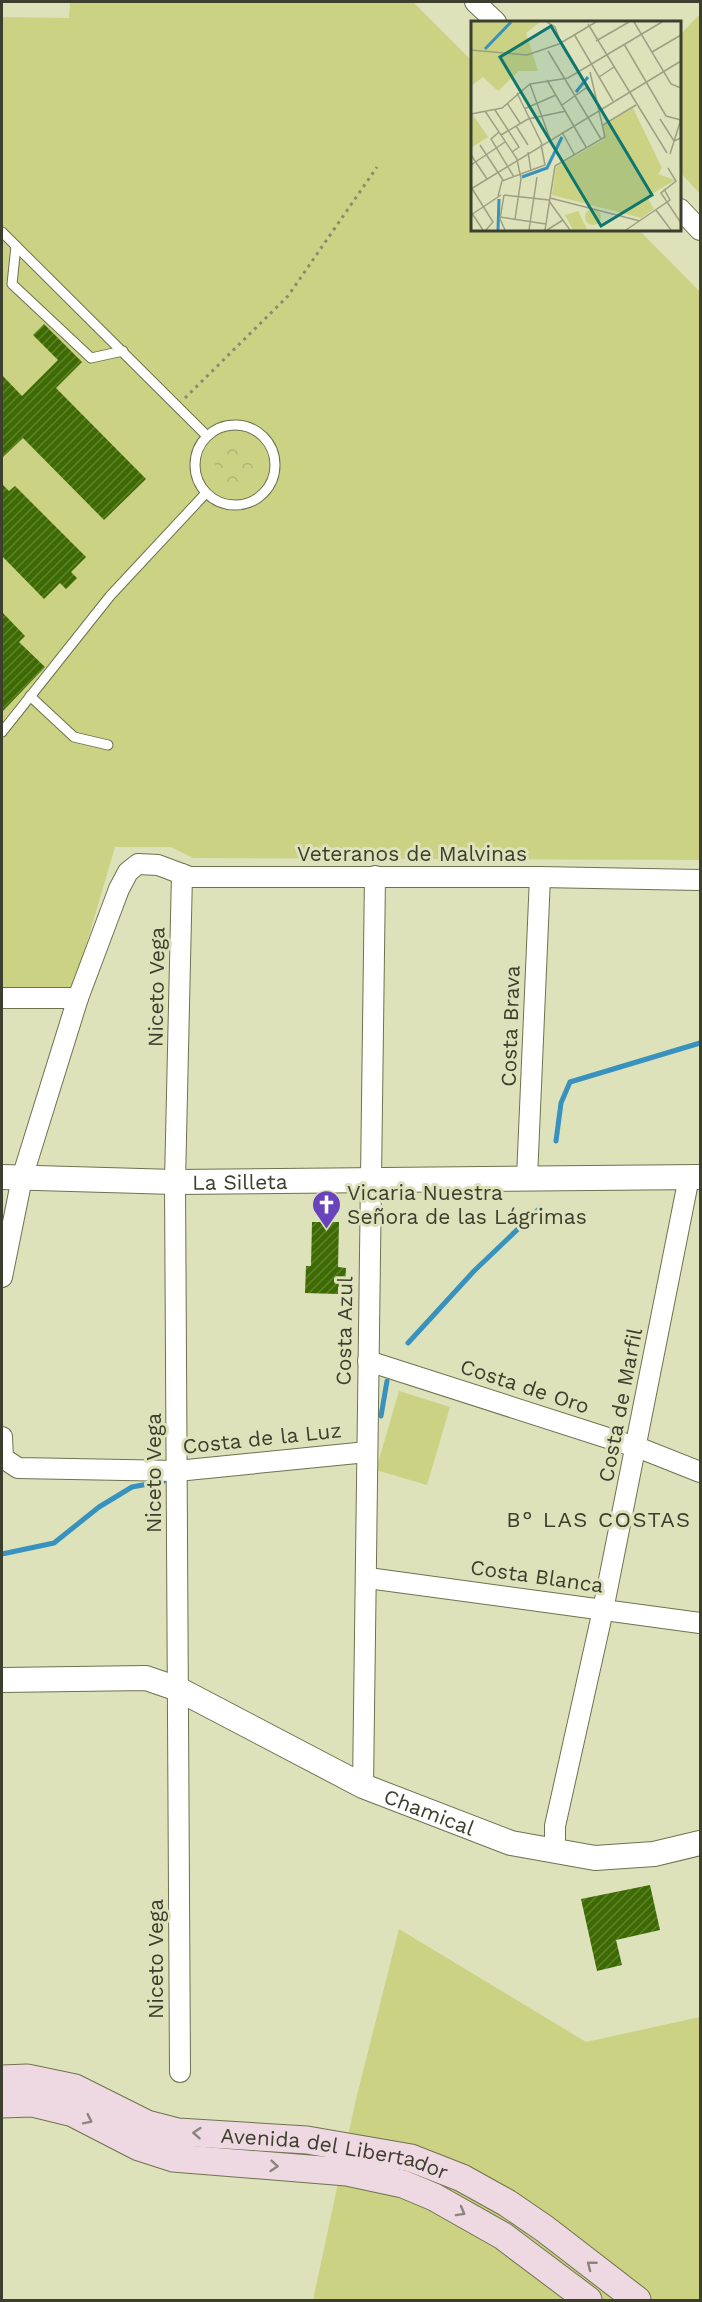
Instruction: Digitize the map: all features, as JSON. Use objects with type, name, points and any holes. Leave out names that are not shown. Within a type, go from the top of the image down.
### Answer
[{"type":"main road","name":"Avenida del Libertador","points":[[2,2079],[27,2078],[75,2088],[147,2124],[178,2132],[306,2140],[411,2158],[462,2178],[507,2203],[546,2229],[637,2301]]},
{"type":"main road","name":"Avenida del Libertador","points":[[2,2104],[32,2103],[73,2113],[139,2147],[173,2158],[347,2172],[403,2184],[434,2197],[503,2236],[588,2301]]},
{"type":"street","points":[[475,2],[495,21]]},
{"type":"street","points":[[681,210],[700,230]]},
{"type":"street","name":"Veteranos de Malvinas","points":[[78,998],[128,872],[138,864],[158,865],[190,877],[375,876],[700,880]]},
{"type":"street","name":"Niceto Vega","points":[[180,2072],[175,1182],[182,874]]},
{"type":"street","name":"Costa Azul","points":[[363,1786],[368,1578],[367,1452],[375,876]]},
{"type":"street","name":"Costa Brava","points":[[527,1178],[540,877]]},
{"type":"street","points":[[2,998],[78,998],[12,1178],[2,1277]]},
{"type":"street","name":"La Silleta","points":[[12,1178],[175,1182],[695,1177]]},
{"type":"street","name":"Costa de Marfil","points":[[555,1852],[555,1826],[695,1177]]},
{"type":"street","name":"Costa de Oro","points":[[368,1361],[636,1447],[700,1472]]},
{"type":"street","name":"Costa de la Luz","points":[[2,1437],[3,1458],[18,1468],[177,1471],[367,1452]]},
{"type":"street","name":"Costa Blanca","points":[[368,1578],[700,1623]]},
{"type":"street","name":"Chamical","points":[[2,1680],[146,1678],[178,1689],[363,1786],[511,1843],[596,1858],[654,1854],[700,1843]]},
{"type":"lane","points":[[2,231],[207,436]]},
{"type":"lane","points":[[16,246],[12,284],[91,358],[123,351]]},
{"type":"lane","points":[[231,425],[244,426],[257,432],[267,441],[273,453],[275,466],[269,485],[256,500],[230,505],[217,501],[206,493],[199,483],[195,465],[200,447],[207,436],[231,425]]},
{"type":"lane","points":[[2,732],[110,596],[206,493]]},
{"type":"lane","points":[[30,696],[74,737],[108,745]]},
{"type":"path","points":[[177,405],[288,296],[377,167]]},
{"type":"green space","points":[[70,2],[413,2],[471,60],[471,231],[640,231],[700,292],[700,860],[193,858],[171,847],[115,847],[73,990],[2,990],[2,17],[69,18]]},
{"type":"green space","points":[[700,14],[700,194],[681,173],[681,34]]},
{"type":"green space","points":[[236,444],[244,445],[251,450],[256,457],[256,473],[251,480],[244,485],[236,486],[228,485],[221,480],[216,473],[215,465],[216,457],[221,450],[228,445]]},
{"type":"green space","points":[[399,1391],[450,1407],[427,1485],[376,1470]]},
{"type":"green space","points":[[399,1929],[586,2042],[700,2017],[700,2300],[313,2300],[356,2099]]},
{"type":"building","points":[[44,324],[82,362],[56,388],[146,479],[104,520],[23,438],[2,458],[2,375],[22,396],[58,360],[33,335]]},
{"type":"building","points":[[2,484],[9,491],[15,486],[86,557],[71,572],[77,578],[66,589],[60,583],[44,599],[2,556]]},
{"type":"building","points":[[2,612],[25,636],[19,642],[45,667],[2,712]]},
{"type":"building","points":[[312,1222],[339,1222],[338,1267],[346,1268],[345,1287],[338,1287],[338,1294],[305,1293],[306,1266],[311,1266]]},
{"type":"building","points":[[650,1885],[660,1930],[616,1940],[622,1965],[597,1971],[581,1899]]},
{"type":"waterway","points":[[556,1141],[561,1103],[570,1082],[700,1043]]},
{"type":"waterway","points":[[408,1343],[474,1271],[540,1208]]},
{"type":"waterway","points":[[381,1416],[387,1381]]},
{"type":"waterway","points":[[2,1554],[54,1543],[99,1507],[132,1487],[164,1481]]},
{"type":"place","name":"Vicaria Nuestra Señora de las Lágrimas","points":[[326,1230]]},
{"type":"district","name":"B° LAS COSTAS","points":[[599,1519]]}]
